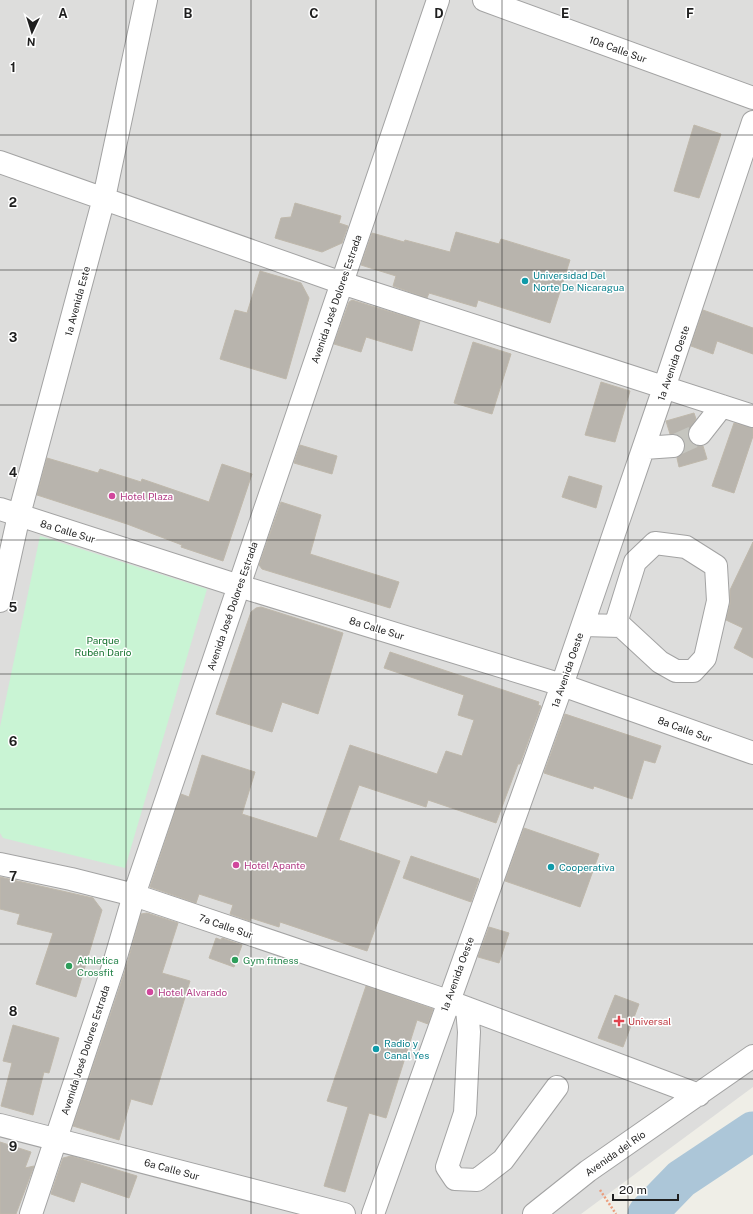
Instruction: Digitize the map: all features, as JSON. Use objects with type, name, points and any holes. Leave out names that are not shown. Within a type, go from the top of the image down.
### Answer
[{"type":"street","name":"1a Avenida Este","points":[[0,601],[10,512],[104,198],[146,0]]},
{"type":"street","name":"Avenida José Dolores Estrada","points":[[31,1214],[113,967],[134,895],[438,0]]},
{"type":"street","name":"10a Calle Sur","points":[[484,0],[753,98]]},
{"type":"street","name":"1a Avenida Oeste","points":[[372,1214],[457,1004],[582,625],[644,448],[753,122]]},
{"type":"street","points":[[0,162],[342,283],[753,416]]},
{"type":"street","points":[[700,434],[722,406]]},
{"type":"street","points":[[644,448],[673,446]]},
{"type":"street","name":"8a Calle Sur","points":[[10,512],[239,586],[562,685],[753,753]]},
{"type":"street","points":[[582,625],[621,626],[660,662],[676,671],[693,671],[705,658],[718,601],[716,566],[686,547],[655,543],[635,562],[617,620],[621,626]]},
{"type":"street","name":"7a Calle Sur","points":[[0,864],[134,895],[457,1004],[699,1095]]},
{"type":"street","points":[[457,1004],[469,1032],[465,1113],[448,1167],[455,1179],[477,1180],[503,1160],[557,1088]]},
{"type":"street","name":"Avenida del Río","points":[[534,1214],[588,1171],[753,1056]]},
{"type":"street","name":"6a Calle Sur","points":[[0,1125],[344,1214]]},
{"type":"path","points":[[588,1171],[616,1214]]},
{"type":"shaded area","points":[[0,0],[753,0],[753,1087],[581,1214],[0,1214]]},
{"type":"green space","name":"Parque Rubén Darío","points":[[40,536],[207,589],[125,868],[3,838],[0,833],[0,727]]},
{"type":"building","points":[[694,125],[721,134],[699,198],[674,191]]},
{"type":"building","points":[[295,203],[341,216],[339,223],[348,226],[342,243],[322,252],[275,238],[281,218],[291,217]]},
{"type":"building","points":[[456,232],[499,244],[501,239],[570,260],[550,323],[478,300],[476,307],[429,293],[427,298],[393,286],[396,276],[361,265],[372,233],[450,252]]},
{"type":"building","points":[[260,271],[301,283],[309,298],[286,379],[220,359],[235,310],[247,313]]},
{"type":"building","points":[[352,300],[420,321],[412,351],[366,337],[361,352],[334,344],[349,302]]},
{"type":"building","points":[[703,310],[753,328],[753,354],[717,341],[713,354],[691,346]]},
{"type":"building","points":[[473,342],[511,354],[492,414],[454,403]]},
{"type":"building","points":[[601,382],[630,391],[615,442],[585,435]]},
{"type":"building","points":[[694,413],[696,419],[688,432],[688,438],[693,444],[703,446],[707,459],[679,467],[677,458],[684,452],[685,445],[683,439],[679,435],[670,434],[666,421]]},
{"type":"building","points":[[734,423],[753,428],[753,436],[734,493],[712,486]]},
{"type":"building","points":[[300,445],[337,456],[332,474],[294,463]]},
{"type":"building","points":[[47,458],[98,473],[100,469],[141,482],[142,479],[209,502],[222,464],[252,474],[223,561],[181,547],[182,545],[127,524],[37,495]]},
{"type":"building","points":[[569,476],[602,486],[596,508],[562,497]]},
{"type":"building","points":[[281,502],[321,515],[310,554],[399,582],[390,608],[262,569],[259,565]]},
{"type":"building","points":[[753,542],[753,658],[734,648],[743,628],[726,620],[730,604],[730,590]]},
{"type":"building","points":[[261,607],[343,633],[318,714],[282,702],[272,732],[216,714],[251,612],[256,608]]},
{"type":"building","points":[[390,652],[539,702],[538,705],[541,706],[520,764],[518,764],[496,823],[428,800],[426,807],[359,785],[339,840],[400,861],[367,951],[280,922],[279,927],[251,918],[250,921],[230,914],[233,905],[199,894],[196,903],[150,887],[181,794],[189,797],[202,755],[255,772],[242,814],[317,838],[350,745],[437,774],[446,751],[462,756],[474,720],[458,715],[464,695],[384,668]]},
{"type":"building","points":[[565,714],[661,746],[655,763],[644,760],[632,799],[594,786],[593,789],[544,773]]},
{"type":"building","name":"Cooperativa","points":[[524,828],[599,854],[580,907],[505,881]]},
{"type":"building","points":[[411,856],[479,879],[471,902],[403,878]]},
{"type":"building","points":[[0,877],[93,898],[102,910],[76,997],[36,984],[53,933],[17,924],[20,914],[0,909]]},
{"type":"building","points":[[147,913],[178,923],[162,973],[190,981],[152,1105],[131,1099],[119,1140],[73,1126],[125,971],[141,914]]},
{"type":"building","points":[[489,927],[509,933],[499,963],[478,957]]},
{"type":"building","points":[[216,938],[221,940],[222,938],[242,945],[234,967],[209,958]]},
{"type":"building","name":"Radio y Canal Yes","points":[[366,986],[433,1009],[428,1024],[417,1020],[386,1118],[369,1113],[345,1192],[324,1186],[348,1107],[327,1101]]},
{"type":"building","name":"Universal","points":[[615,995],[639,1004],[623,1047],[598,1038]]},
{"type":"building","points":[[13,1025],[59,1038],[49,1073],[44,1072],[33,1115],[1,1106],[12,1063],[3,1061]]},
{"type":"building","points":[[0,1142],[31,1152],[25,1168],[34,1166],[16,1214],[0,1214]]},
{"type":"building","points":[[71,1156],[137,1176],[129,1198],[81,1182],[74,1202],[51,1194],[63,1158]]},
{"type":"waterway","points":[[647,1214],[681,1179],[753,1131]]},
{"type":"tunnel","points":[[673,446],[700,434]]},
{"type":"place","name":"Universidad Del Norte De Nicaragua","points":[[525,281]]},
{"type":"place","name":"Hotel Plaza","points":[[112,496]]},
{"type":"place","name":"Hotel Apante","points":[[236,865]]},
{"type":"place","name":"Cooperativa","points":[[551,867]]},
{"type":"place","name":"Gym fitness","points":[[235,960]]},
{"type":"place","name":"Athletica Crossfit","points":[[69,966]]},
{"type":"place","name":"Hotel Alvarado","points":[[150,992]]},
{"type":"place","name":"Universal","points":[[619,1021]]},
{"type":"place","name":"Radio y Canal Yes","points":[[376,1049]]}]
